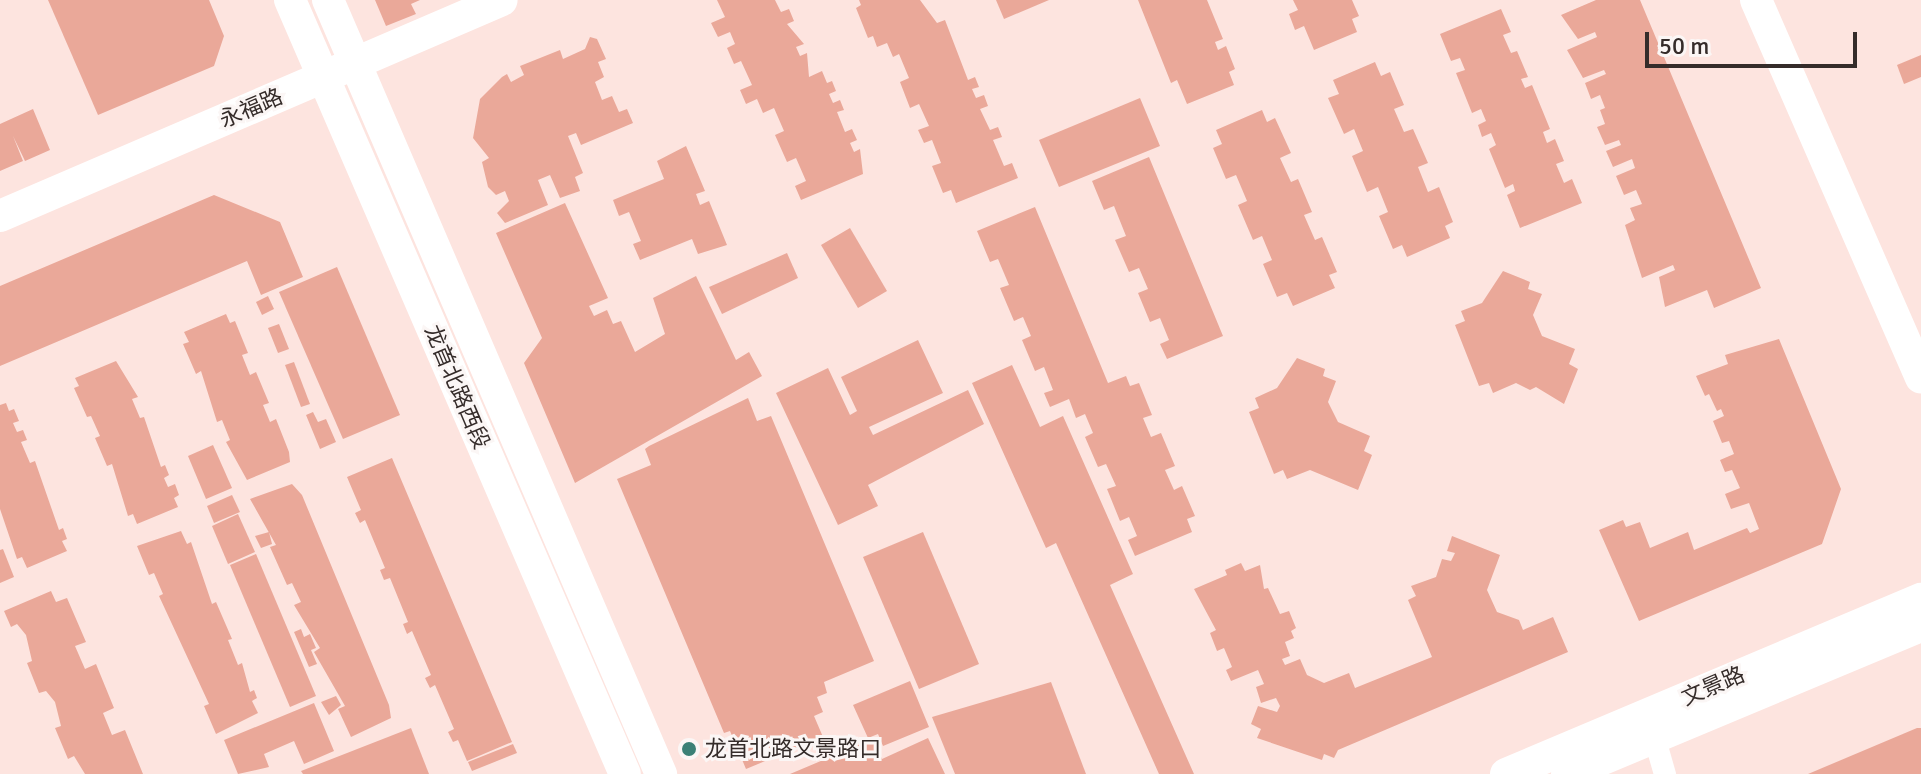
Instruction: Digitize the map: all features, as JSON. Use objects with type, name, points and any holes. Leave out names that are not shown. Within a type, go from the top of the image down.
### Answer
[{"type":"street","name":"龙首北路西段","points":[[290,0],[625,774]]},
{"type":"street","name":"龙首北路西段","points":[[328,0],[661,774]]},
{"type":"street","name":"永福路","points":[[0,216],[354,61],[502,0]]},
{"type":"street","points":[[1756,0],[1921,378]]},
{"type":"street","name":"文景路","points":[[1506,774],[1921,599]]},
{"type":"street","name":"文景路","points":[[1567,774],[1921,626]]},
{"type":"street","points":[[1654,736],[1665,774]]},
{"type":"building","points":[[48,0],[209,0],[224,36],[214,66],[98,115]]},
{"type":"building","points":[[375,0],[420,0],[411,4],[416,14],[386,26]]},
{"type":"building","points":[[717,0],[775,0],[781,12],[789,9],[794,21],[787,24],[804,44],[796,47],[800,56],[807,53],[809,77],[822,71],[827,83],[832,81],[836,91],[829,94],[833,103],[840,100],[844,110],[837,112],[845,132],[852,129],[857,140],[850,143],[854,152],[860,149],[863,174],[801,200],[795,186],[806,181],[796,158],[787,162],[775,135],[784,131],[774,108],[763,113],[757,99],[746,104],[740,90],[752,85],[741,61],[734,64],[727,48],[735,44],[730,32],[718,37],[711,23],[725,17]]},
{"type":"building","points":[[859,0],[920,0],[937,23],[945,20],[968,80],[975,77],[979,87],[972,89],[976,98],[984,95],[988,106],[980,109],[990,130],[998,127],[1002,137],[993,140],[1004,166],[1012,163],[1018,178],[956,203],[951,190],[943,193],[932,166],[941,163],[932,140],[924,143],[918,130],[929,126],[919,104],[910,108],[900,82],[909,78],[899,54],[893,57],[887,43],[877,47],[873,36],[868,38],[856,8],[861,5]]},
{"type":"building","points":[[996,0],[1049,0],[1004,19]]},
{"type":"building","points":[[1138,0],[1207,0],[1223,39],[1215,42],[1218,50],[1226,46],[1235,69],[1229,72],[1234,85],[1187,104],[1177,80],[1171,83]]},
{"type":"building","points":[[1293,0],[1352,0],[1359,16],[1352,19],[1357,32],[1314,50],[1304,26],[1295,30],[1289,14],[1298,10]]},
{"type":"building","points":[[1596,0],[1640,0],[1761,288],[1714,308],[1707,290],[1665,307],[1659,277],[1675,270],[1673,265],[1642,278],[1625,225],[1635,220],[1630,208],[1642,204],[1636,190],[1624,195],[1616,176],[1635,168],[1632,159],[1613,167],[1606,151],[1621,145],[1619,140],[1605,145],[1597,127],[1605,124],[1600,110],[1605,108],[1600,95],[1591,99],[1585,83],[1606,74],[1604,70],[1583,78],[1567,50],[1597,37],[1595,32],[1578,39],[1561,15]]},
{"type":"building","points":[[1501,9],[1511,32],[1503,35],[1511,53],[1517,51],[1528,77],[1521,79],[1525,88],[1532,85],[1550,129],[1543,132],[1547,143],[1555,139],[1564,161],[1556,164],[1564,183],[1572,179],[1582,203],[1520,228],[1507,195],[1515,191],[1513,184],[1505,188],[1489,149],[1496,145],[1491,133],[1482,137],[1478,125],[1486,121],[1481,109],[1472,113],[1456,73],[1465,70],[1460,58],[1451,61],[1440,34]]},
{"type":"building","points":[[590,37],[597,39],[606,59],[598,62],[604,77],[595,82],[602,100],[612,96],[619,112],[627,109],[633,123],[581,145],[576,133],[568,136],[583,173],[575,177],[580,191],[560,198],[550,175],[538,180],[548,205],[505,223],[497,213],[509,201],[505,191],[496,195],[488,187],[482,162],[489,158],[473,138],[480,99],[507,74],[511,82],[524,75],[520,66],[560,50],[563,59],[585,49]]},
{"type":"building","points":[[1921,55],[1921,77],[1904,84],[1897,65]]},
{"type":"building","points":[[1375,62],[1381,76],[1390,72],[1404,105],[1394,109],[1404,132],[1413,129],[1428,163],[1418,167],[1428,192],[1439,187],[1453,222],[1445,226],[1450,238],[1407,257],[1402,245],[1393,249],[1379,216],[1388,212],[1378,187],[1367,192],[1352,156],[1363,151],[1354,129],[1344,134],[1328,98],[1339,94],[1333,80]]},
{"type":"building","points":[[1140,98],[1160,146],[1059,187],[1039,140]]},
{"type":"building","points":[[33,109],[50,150],[25,161],[13,136],[23,161],[0,171],[0,124]]},
{"type":"building","points":[[1262,110],[1267,122],[1275,118],[1291,153],[1280,158],[1291,182],[1298,179],[1312,212],[1304,215],[1315,240],[1322,237],[1337,272],[1329,275],[1335,288],[1293,306],[1287,293],[1277,297],[1263,264],[1272,260],[1262,236],[1253,240],[1238,205],[1247,201],[1236,175],[1226,179],[1213,148],[1222,144],[1216,130]]},
{"type":"building","points":[[686,146],[705,191],[696,194],[700,205],[709,201],[727,245],[698,254],[692,239],[640,260],[633,244],[641,241],[629,212],[619,216],[613,200],[664,179],[657,161]]},
{"type":"building","points":[[1149,157],[1223,336],[1167,359],[1160,344],[1169,340],[1160,318],[1150,322],[1138,293],[1148,289],[1139,268],[1129,272],[1115,240],[1126,236],[1114,206],[1104,210],[1092,181]]},
{"type":"building","points":[[214,195],[280,222],[303,277],[261,295],[247,261],[0,366],[0,286]]},
{"type":"building","points":[[565,203],[608,298],[589,306],[594,316],[607,310],[613,324],[621,321],[635,352],[665,334],[653,298],[696,276],[736,360],[749,352],[762,376],[575,483],[524,363],[542,338],[496,233]]},
{"type":"building","points":[[1035,207],[1108,383],[1126,376],[1130,386],[1139,383],[1152,415],[1143,418],[1151,437],[1161,433],[1175,466],[1165,470],[1174,490],[1182,486],[1195,516],[1187,519],[1192,532],[1135,556],[1128,540],[1137,536],[1129,517],[1120,521],[1107,489],[1116,486],[1106,464],[1098,467],[1085,437],[1093,433],[1085,414],[1076,418],[1069,399],[1050,407],[1044,393],[1053,390],[1044,367],[1035,371],[1022,340],[1031,336],[1023,317],[1014,321],[1000,288],[1009,285],[998,259],[990,262],[977,231]]},
{"type":"building","points":[[850,228],[887,291],[858,308],[821,245]]},
{"type":"building","points":[[787,253],[798,278],[722,314],[709,287]]},
{"type":"building","points":[[337,267],[400,415],[343,439],[279,292]]},
{"type":"building","points":[[1503,271],[1530,282],[1528,289],[1542,294],[1533,315],[1542,336],[1575,349],[1569,364],[1578,369],[1564,404],[1536,387],[1530,390],[1516,383],[1493,393],[1489,383],[1479,386],[1455,325],[1465,321],[1461,311],[1482,303]]},
{"type":"building","points":[[268,296],[274,309],[262,315],[256,302]]},
{"type":"building","points":[[226,314],[230,323],[235,321],[248,353],[242,355],[250,375],[256,372],[269,403],[263,405],[270,422],[276,419],[289,452],[290,462],[247,480],[226,442],[230,440],[222,420],[217,422],[201,371],[196,374],[183,344],[189,342],[184,332]]},
{"type":"building","points":[[279,324],[289,349],[278,353],[268,328]]},
{"type":"building","points":[[1779,339],[1841,489],[1822,544],[1639,621],[1599,530],[1623,520],[1626,527],[1640,522],[1650,548],[1688,532],[1694,550],[1747,528],[1750,533],[1759,529],[1749,503],[1731,509],[1725,494],[1740,488],[1732,470],[1725,472],[1720,460],[1734,454],[1729,441],[1722,443],[1713,421],[1724,416],[1721,409],[1717,411],[1709,394],[1705,396],[1696,376],[1728,364],[1725,355]]},
{"type":"building","points":[[918,340],[943,393],[869,427],[873,435],[968,390],[984,424],[868,485],[878,506],[838,525],[776,393],[828,368],[850,415],[857,411],[841,377]]},
{"type":"building","points":[[1297,358],[1325,369],[1323,376],[1336,381],[1328,402],[1338,422],[1370,436],[1364,451],[1372,455],[1358,490],[1310,470],[1287,479],[1283,470],[1274,474],[1249,412],[1259,408],[1255,398],[1277,388]]},
{"type":"building","points":[[116,361],[138,397],[132,399],[140,418],[144,417],[161,467],[165,465],[169,475],[164,478],[168,487],[175,484],[179,495],[174,498],[178,507],[137,524],[133,514],[128,516],[112,464],[107,466],[95,438],[100,436],[74,388],[79,386],[75,378]]},
{"type":"building","points":[[294,362],[310,404],[301,407],[285,365]]},
{"type":"building","points":[[1012,365],[1040,427],[1063,416],[1133,574],[1110,585],[1194,774],[1159,774],[1056,543],[1046,548],[972,383]]},
{"type":"building","points":[[748,398],[757,421],[771,416],[874,661],[824,682],[827,693],[817,697],[823,712],[814,716],[823,737],[746,769],[730,731],[724,733],[617,479],[651,465],[645,449],[649,446]]},
{"type":"building","points":[[6,403],[9,411],[14,409],[19,421],[13,423],[17,432],[23,430],[27,440],[21,442],[30,463],[35,461],[59,530],[63,528],[67,539],[62,541],[67,551],[27,568],[22,557],[17,559],[0,509],[0,405]]},
{"type":"building","points":[[313,412],[318,422],[326,419],[336,442],[320,449],[306,415]]},
{"type":"building","points":[[213,445],[232,488],[206,499],[188,456]]},
{"type":"building","points":[[392,458],[512,742],[467,761],[458,740],[453,742],[448,732],[454,729],[435,685],[430,688],[425,678],[431,675],[412,631],[407,634],[403,624],[408,622],[390,578],[384,580],[380,570],[385,568],[365,520],[360,523],[355,513],[361,510],[347,477]]},
{"type":"building","points":[[292,484],[302,495],[389,705],[391,718],[351,737],[338,709],[345,706],[314,652],[320,648],[294,605],[301,602],[292,583],[287,585],[270,547],[276,545],[250,499]]},
{"type":"building","points":[[232,495],[240,512],[214,523],[207,506]]},
{"type":"building","points":[[238,514],[255,552],[228,564],[212,526]]},
{"type":"building","points":[[181,531],[187,544],[191,542],[212,604],[216,602],[232,639],[228,640],[238,665],[242,663],[250,692],[254,690],[257,698],[252,701],[258,713],[216,734],[204,706],[209,704],[159,596],[163,594],[154,573],[149,575],[137,546]]},
{"type":"building","points":[[269,532],[272,544],[261,548],[255,536]]},
{"type":"building","points":[[923,532],[979,664],[919,689],[863,557]]},
{"type":"building","points":[[1452,536],[1500,555],[1487,590],[1497,612],[1519,620],[1523,630],[1553,617],[1568,652],[1338,750],[1334,758],[1324,754],[1322,760],[1257,738],[1261,729],[1251,724],[1258,706],[1277,712],[1280,706],[1276,698],[1261,703],[1256,687],[1264,684],[1258,670],[1231,681],[1226,670],[1232,667],[1224,648],[1217,651],[1210,633],[1216,630],[1194,589],[1227,575],[1225,570],[1241,563],[1245,571],[1260,565],[1264,589],[1268,588],[1280,614],[1289,611],[1296,628],[1291,631],[1294,638],[1285,642],[1290,656],[1282,659],[1285,665],[1300,659],[1307,675],[1324,683],[1349,673],[1355,688],[1432,657],[1408,600],[1416,596],[1411,586],[1436,577],[1442,559],[1451,561],[1455,553],[1447,551]]},
{"type":"building","points":[[3,549],[14,577],[0,583],[0,550]]},
{"type":"building","points":[[256,554],[316,696],[290,707],[230,565]]},
{"type":"building","points":[[51,591],[56,602],[67,598],[86,642],[75,646],[85,669],[96,664],[114,708],[103,713],[112,735],[125,730],[143,774],[85,774],[74,756],[68,759],[55,728],[61,726],[55,702],[46,691],[39,693],[27,663],[32,661],[26,635],[17,624],[11,627],[4,611]]},
{"type":"building","points":[[301,629],[304,637],[310,634],[316,648],[311,650],[317,664],[309,667],[294,632]]},
{"type":"building","points":[[910,681],[929,727],[883,746],[878,734],[868,738],[853,705]]},
{"type":"building","points":[[1051,682],[1086,774],[955,774],[932,717]]},
{"type":"building","points":[[336,696],[341,705],[329,715],[321,702]]},
{"type":"building","points":[[314,703],[334,751],[304,764],[294,741],[264,754],[269,767],[238,774],[224,740]]},
{"type":"building","points":[[411,728],[429,774],[303,774],[301,771]]},
{"type":"building","points":[[1917,728],[1921,728],[1921,774],[1808,774]]},
{"type":"building","points":[[928,738],[945,774],[790,774],[873,739],[882,759]]},
{"type":"building","points":[[513,744],[517,753],[472,771],[468,762]]},
{"type":"place","name":"龙首北路文景路口","points":[[689,749]]}]
